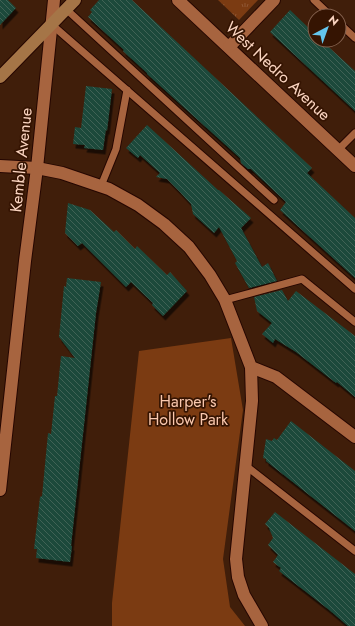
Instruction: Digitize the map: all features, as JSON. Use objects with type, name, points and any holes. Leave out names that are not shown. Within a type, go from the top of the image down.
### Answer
[{"type":"street","name":"Kemble Avenue","points":[[0,488],[25,261],[37,168],[54,0]]},
{"type":"street","name":"West Nedro Avenue","points":[[178,0],[355,166]]},
{"type":"street","points":[[229,47],[274,0]]},
{"type":"street","points":[[0,77],[71,4]]},
{"type":"street","points":[[0,166],[37,168],[62,173],[109,189],[138,205],[164,224],[189,247],[210,274],[225,300],[251,367],[252,401],[236,559],[238,577],[244,595],[262,626]]},
{"type":"street","points":[[251,367],[276,377],[355,437]]},
{"type":"lane","points":[[314,0],[323,8]]},
{"type":"lane","points":[[71,4],[274,200]]},
{"type":"lane","points":[[51,24],[355,290]]},
{"type":"lane","points":[[347,30],[355,38]]},
{"type":"lane","points":[[101,186],[116,149],[127,90]]},
{"type":"lane","points":[[338,150],[355,133]]},
{"type":"lane","points":[[225,300],[302,279],[355,322]]},
{"type":"lane","points":[[246,466],[355,551]]},
{"type":"green space","points":[[218,0],[258,0],[239,20]]},
{"type":"green space","name":"Harper's Hollow Park","points":[[231,338],[243,410],[223,559],[230,607],[245,626],[112,626],[112,603],[139,351]]},
{"type":"building","points":[[0,0],[8,0],[16,8],[0,25]]},
{"type":"building","points":[[99,0],[132,0],[312,168],[307,173],[355,218],[355,278],[280,210],[286,202],[251,169],[248,169],[241,163],[240,158],[147,74],[123,51],[124,50],[88,17],[92,12],[90,10]]},
{"type":"building","points":[[290,10],[307,26],[307,48],[330,48],[355,71],[355,111],[270,32]]},
{"type":"building","points":[[86,86],[112,89],[103,150],[84,148],[85,145],[73,144],[75,127],[81,128]]},
{"type":"building","points":[[147,125],[251,218],[241,228],[262,267],[268,263],[277,281],[249,288],[235,263],[237,261],[219,227],[214,233],[193,214],[191,204],[167,179],[156,177],[160,173],[140,155],[138,158],[126,148]]},
{"type":"building","points":[[68,203],[90,210],[114,232],[116,230],[135,249],[137,246],[167,275],[170,272],[187,291],[163,316],[152,305],[153,303],[131,282],[126,287],[82,243],[78,246],[65,233]]},
{"type":"building","points":[[67,278],[101,282],[96,313],[70,562],[36,558],[37,549],[34,549],[40,497],[42,496],[48,433],[51,434],[61,356],[75,358],[59,337],[64,286],[66,287]]},
{"type":"building","points":[[282,290],[288,301],[296,291],[355,336],[355,397],[296,352],[275,339],[273,343],[262,334],[272,323],[257,311],[254,297]]},
{"type":"building","points":[[291,421],[355,471],[355,531],[263,458],[266,439],[272,441],[274,438],[277,440]]},
{"type":"building","points":[[275,512],[355,574],[355,626],[348,626],[279,571],[281,568],[273,562],[278,555],[268,545],[273,538],[269,528],[265,524]]}]
